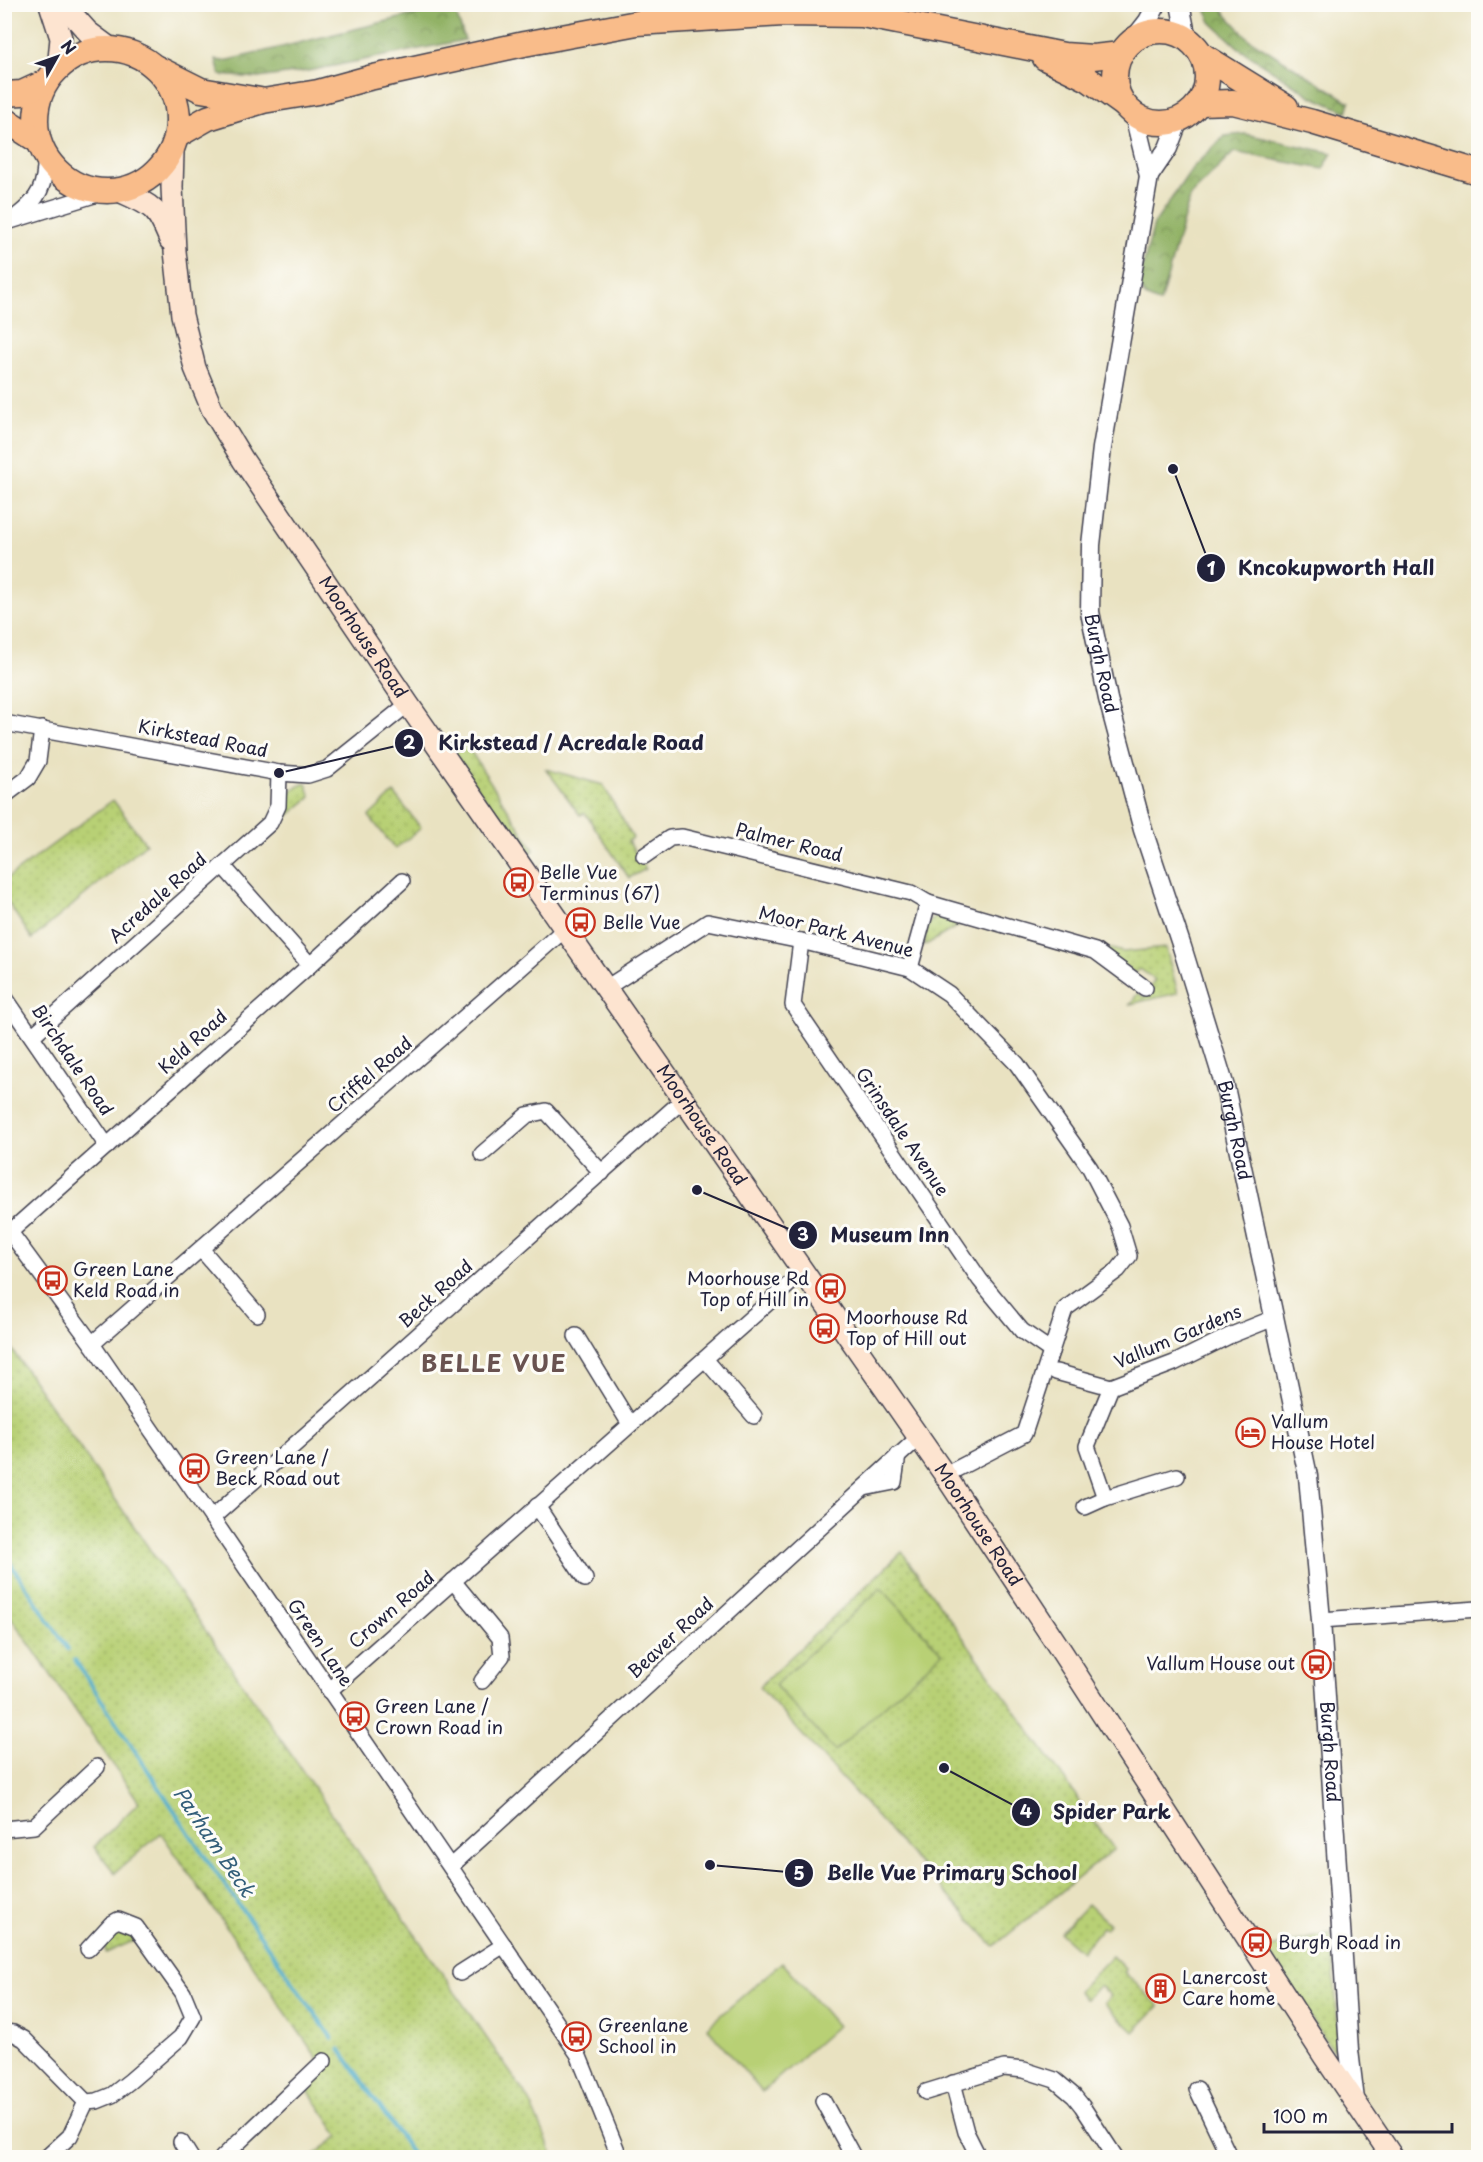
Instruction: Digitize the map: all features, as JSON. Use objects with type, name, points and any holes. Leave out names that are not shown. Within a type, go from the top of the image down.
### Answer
[{"type":"highway","points":[[4,119],[42,150],[59,174],[79,186],[113,191],[138,184],[154,174],[176,144],[208,118],[263,100],[318,92],[369,78],[524,44],[637,23],[783,14],[862,15],[1024,48],[1093,57],[1127,47],[1146,33],[1160,31],[1174,33],[1312,122]]},
{"type":"highway","points":[[1127,47],[1116,66],[1115,79],[1117,92],[1128,109]]},
{"type":"highway","points":[[1024,48],[1088,79],[1148,122],[1164,124],[1179,120],[1191,113],[1200,103],[1205,92],[1208,79],[1206,67],[1194,47]]},
{"type":"highway","points":[[4,94],[22,93],[52,76],[70,58],[95,49],[128,53],[144,59],[201,90],[263,100]]},
{"type":"highway","points":[[156,67],[176,101],[180,123],[176,144]]},
{"type":"highway","points":[[42,150],[34,117],[36,105],[52,76]]},
{"type":"highway","points":[[1200,103],[1233,102],[1312,122],[1479,172]]},
{"type":"main road","points":[[50,4],[61,38],[52,76]]},
{"type":"main road","points":[[63,4],[88,32],[111,50]]},
{"type":"main road","name":"Moorhouse Road","points":[[176,144],[172,187],[175,251],[182,315],[195,368],[212,409],[243,460],[408,704],[945,1475],[1324,2056],[1393,2157]]},
{"type":"main road","name":"Moorhouse Road","points":[[113,191],[150,205],[162,219],[175,251]]},
{"type":"street","points":[[1127,47],[1148,21],[1157,4]]},
{"type":"street","points":[[1180,4],[1194,47]]},
{"type":"street","name":"Burgh Road","points":[[1128,109],[1149,176]]},
{"type":"street","name":"Burgh Road","points":[[1179,120],[1168,148],[1149,176],[1102,448],[1091,545],[1090,612],[1108,699],[1143,830],[1225,1087],[1308,1476],[1321,1620],[1349,2050],[1355,2100]]},
{"type":"street","points":[[7,222],[26,209],[44,183],[42,150]]},
{"type":"street","points":[[7,222],[113,191]]},
{"type":"street","name":"Kirkstead Road","points":[[4,723],[279,773],[308,775],[327,769],[408,704]]},
{"type":"street","points":[[4,796],[28,778],[38,761],[42,729]]},
{"type":"street","name":"Acredale Road","points":[[32,1036],[270,823],[278,806],[279,773]]},
{"type":"street","name":"Palmer Road","points":[[644,856],[670,838],[682,837],[911,893],[928,903],[1095,951],[1144,988]]},
{"type":"street","points":[[223,866],[310,964]]},
{"type":"street","name":"Keld Road","points":[[7,1228],[106,1146],[402,880]]},
{"type":"street","points":[[910,969],[928,903]]},
{"type":"street","name":"Moor Park Avenue","points":[[606,988],[708,922],[801,940],[910,969],[949,994],[1017,1064],[1090,1168],[1120,1227],[1129,1256],[1118,1270],[1065,1309],[1024,1434],[945,1475]]},
{"type":"street","name":"Criffel Road","points":[[92,1344],[202,1250],[565,929]]},
{"type":"street","name":"Grinsdale Avenue","points":[[801,940],[793,1005],[980,1280],[1022,1331],[1051,1351]]},
{"type":"street","name":"Birchdale Road","points":[[4,996],[106,1146]]},
{"type":"street","name":"Beck Road","points":[[212,1518],[684,1099]]},
{"type":"street","points":[[482,1154],[527,1115],[546,1111],[602,1173]]},
{"type":"street","name":"Green Lane","points":[[7,1228],[92,1344],[578,2054],[620,2157]]},
{"type":"street","points":[[202,1250],[257,1314]]},
{"type":"street","name":"Crown Road","points":[[329,1691],[804,1271]]},
{"type":"street","name":"Vallum Gardens","points":[[1105,1498],[1087,1446],[1111,1386],[1174,1363],[1229,1336],[1274,1318]]},
{"type":"street","points":[[576,1336],[630,1424]]},
{"type":"street","points":[[705,1359],[754,1416]]},
{"type":"street","points":[[1056,1372],[1111,1386]]},
{"type":"street","name":"Beaver Road","points":[[451,1866],[862,1489],[894,1482],[898,1455],[918,1438]]},
{"type":"street","points":[[1085,1507],[1105,1498],[1177,1476]]},
{"type":"street","points":[[537,1506],[585,1579]]},
{"type":"street","name":"Crown Road","points":[[453,1581],[500,1638],[502,1656],[482,1681]]},
{"type":"street","points":[[1321,1620],[1479,1608]]},
{"type":"street","points":[[4,1829],[34,1826],[97,1767]]},
{"type":"street","points":[[86,2102],[98,2101],[112,2095],[130,2081],[181,2037],[193,2017],[183,1994],[136,1927],[118,1920],[111,1924],[88,1949]]},
{"type":"street","points":[[460,1973],[504,1945]]},
{"type":"street","points":[[4,2032],[13,2033],[24,2039],[86,2102]]},
{"type":"street","points":[[1324,2056],[1349,2050]]},
{"type":"street","points":[[222,2157],[324,2061]]},
{"type":"street","points":[[926,2092],[1004,2068],[1023,2070],[1055,2080],[1082,2106],[1116,2157]]},
{"type":"street","points":[[953,2083],[966,2132],[979,2157]]},
{"type":"street","points":[[1197,2089],[1230,2157]]},
{"type":"street","points":[[46,2157],[70,2136],[86,2102]]},
{"type":"street","points":[[823,2102],[854,2157]]},
{"type":"street","points":[[181,2142],[191,2157]]},
{"type":"green space","points":[[453,5],[465,40],[308,71],[258,78],[220,75],[216,60],[225,61]]},
{"type":"green space","points":[[1203,5],[1221,5],[1224,12],[1249,39],[1350,102],[1347,112],[1311,96],[1241,50],[1211,22]]},
{"type":"green space","points":[[1245,134],[1332,153],[1323,169],[1234,152],[1190,196],[1160,303],[1145,296],[1138,285],[1154,224],[1193,167],[1225,136]]},
{"type":"green space","points":[[446,743],[466,744],[534,850],[531,853],[521,849]]},
{"type":"green space","points":[[546,769],[603,785],[633,838],[628,841],[646,869],[629,878],[585,813],[580,815]]},
{"type":"green space","points":[[306,783],[311,797],[285,818],[281,815],[288,795],[294,788]]},
{"type":"green space","points":[[394,793],[421,828],[395,849],[369,816]]},
{"type":"green space","points":[[113,800],[146,844],[32,939],[5,898],[5,880]]},
{"type":"green space","points":[[937,916],[963,923],[924,946],[928,925]]},
{"type":"green space","points":[[1108,948],[1123,952],[1166,948],[1178,993],[1130,1004],[1138,993],[1144,997],[1155,980],[1140,969],[1135,973],[1105,953]]},
{"type":"green space","points":[[4,1338],[530,2101],[554,2157],[311,2157],[339,2136],[308,2090],[322,2065],[161,1833],[115,1873],[94,1847],[139,1802],[5,1609]]},
{"type":"green space","points":[[902,1552],[1114,1849],[994,1946],[759,1687]]},
{"type":"green space","points":[[881,1588],[942,1653],[835,1751],[775,1685]]},
{"type":"green space","points":[[1088,1904],[1109,1924],[1105,1929],[1102,1927],[1081,1952],[1060,1933]]},
{"type":"green space","points":[[122,1927],[131,1932],[136,1940],[106,1953],[106,1940],[113,1931]]},
{"type":"green space","points":[[1331,1933],[1339,2041],[1337,2048],[1332,2050],[1266,1949]]},
{"type":"green space","points":[[1112,1956],[1126,1970],[1124,1972],[1159,2006],[1134,2032],[1104,2003],[1111,1996],[1100,1985],[1086,1999],[1078,1991]]},
{"type":"green space","points":[[782,1962],[837,2026],[762,2092],[707,2027]]},
{"type":"waterway","name":"Parham Beck","points":[[4,1554],[68,1649]]},
{"type":"waterway","name":"Parham Beck","points":[[75,1660],[201,1851],[332,2038]]},
{"type":"waterway","name":"Parham Beck","points":[[340,2049],[415,2158]]},
{"type":"place","name":"Kncokupworth Hall","points":[[1173,469]]},
{"type":"place","name":"Kirkstead / Acredale Road","points":[[279,773]]},
{"type":"place","name":"Belle Vue Terminus (67)","points":[[518,883]]},
{"type":"place","name":"Belle Vue","points":[[581,923]]},
{"type":"place","name":"Museum Inn","points":[[697,1190]]},
{"type":"place","name":"Green Lane Keld Road in","points":[[52,1280]]},
{"type":"place","name":"Moorhouse Rd Top of Hill in","points":[[830,1289]]},
{"type":"place","name":"Moorhouse Rd Top of Hill out","points":[[825,1328]]},
{"type":"place","name":"Vallum House Hotel","points":[[1250,1432]]},
{"type":"place","name":"Green Lane / Beck Road out","points":[[194,1468]]},
{"type":"place","name":"Vallum House out","points":[[1316,1664]]},
{"type":"place","name":"Green Lane / Crown Road in","points":[[354,1717]]},
{"type":"place","name":"Spider Park","points":[[944,1768]]},
{"type":"place","name":"Belle Vue Primary School","points":[[710,1865]]},
{"type":"place","name":"Burgh Road in","points":[[1257,1943]]},
{"type":"place","name":"Lanercost Care home","points":[[1161,1988]]},
{"type":"place","name":"Greenlane School in","points":[[577,2036]]},
{"type":"district","name":"BELLE VUE","points":[[494,1364]]}]
